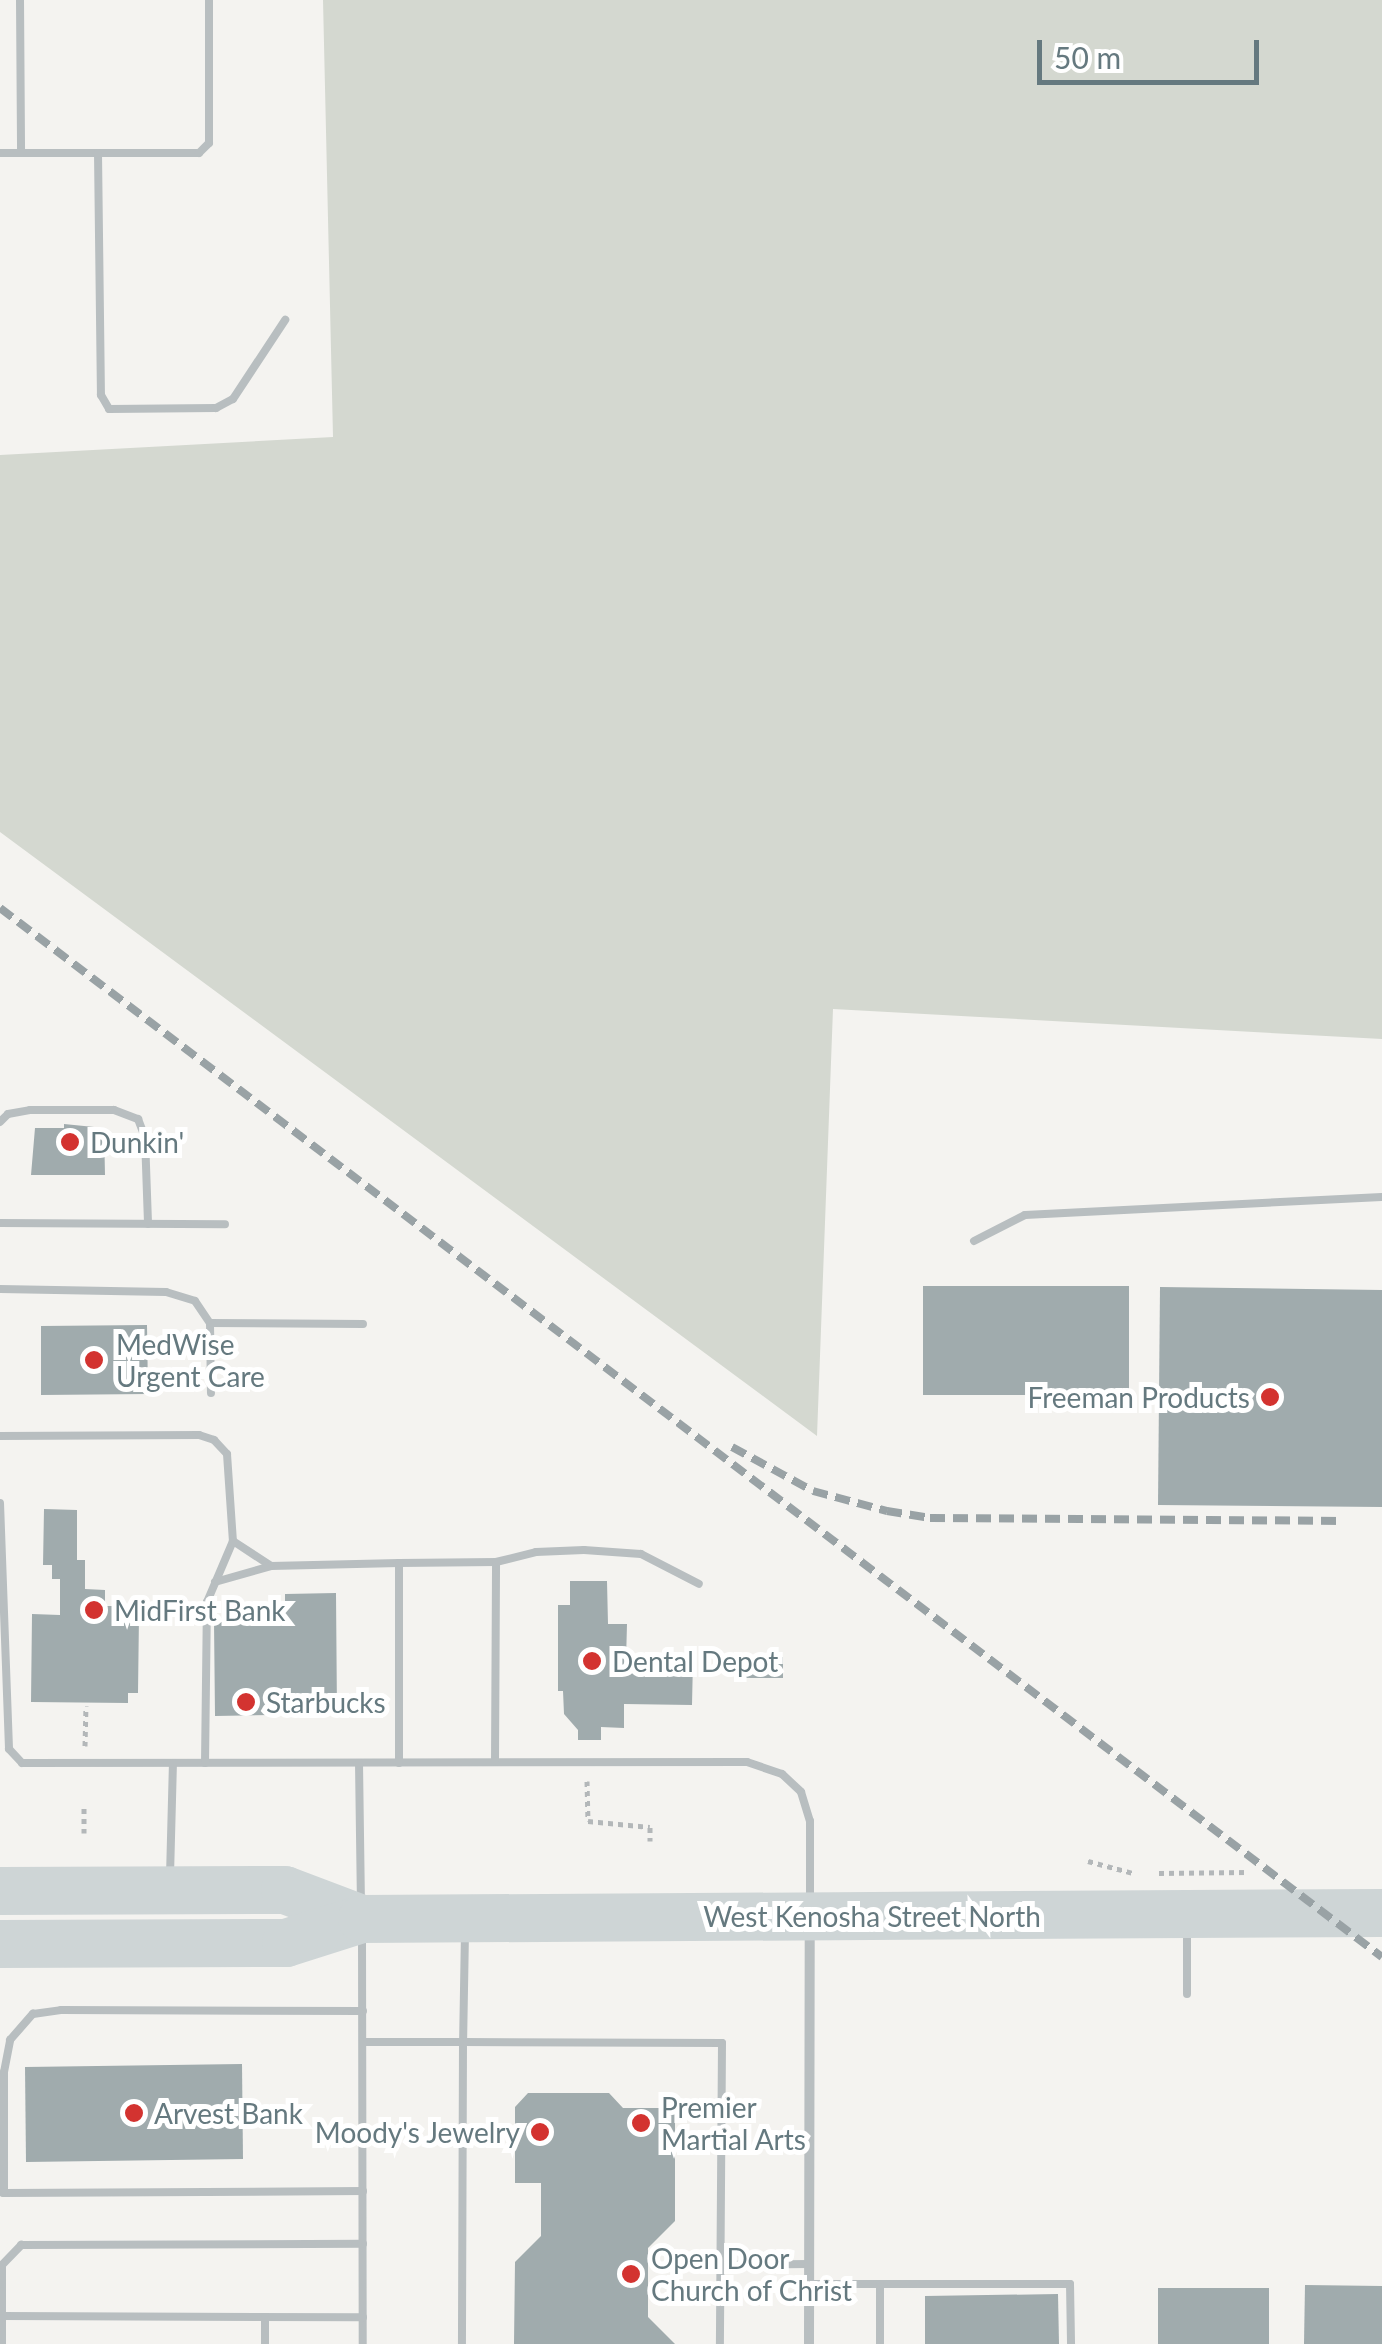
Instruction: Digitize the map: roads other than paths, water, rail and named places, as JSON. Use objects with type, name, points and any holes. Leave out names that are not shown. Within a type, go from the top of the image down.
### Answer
[{"type":"main road","name":"West Kenosha Street North","points":[[0,1892],[285,1890],[362,1918]]},
{"type":"main road","name":"West Kenosha Street North","points":[[0,1944],[286,1942],[362,1918],[1382,1912]]},
{"type":"street","points":[[809,2344],[810,1916]]},
{"type":"lane","points":[[20,0],[21,153]]},
{"type":"lane","points":[[0,153],[199,153],[209,143],[209,0]]},
{"type":"lane","points":[[98,153],[101,396],[109,409],[216,408],[233,399],[285,320]]},
{"type":"lane","points":[[0,1122],[8,1114],[30,1110],[114,1110],[138,1119],[145,1137],[148,1224]]},
{"type":"lane","points":[[974,1242],[1025,1215],[1382,1197]]},
{"type":"lane","points":[[0,1223],[225,1224]]},
{"type":"lane","points":[[0,1289],[166,1292],[196,1301],[210,1323],[211,1393]]},
{"type":"lane","points":[[210,1323],[362,1324]]},
{"type":"lane","points":[[0,1436],[198,1435],[214,1440],[227,1454],[231,1468],[233,1541],[206,1602],[205,1763]]},
{"type":"lane","points":[[0,1502],[9,1749],[22,1763],[747,1762],[782,1774],[800,1792],[810,1821],[810,1916]]},
{"type":"lane","points":[[233,1541],[271,1566]]},
{"type":"lane","points":[[215,1582],[271,1566],[496,1562],[536,1552],[642,1554],[699,1584]]},
{"type":"lane","points":[[495,1762],[496,1562]]},
{"type":"lane","points":[[399,1563],[399,1763]]},
{"type":"lane","points":[[170,1890],[173,1763]]},
{"type":"lane","points":[[358,1763],[364,2344]]},
{"type":"lane","points":[[1187,1914],[1187,1994]]},
{"type":"lane","points":[[462,2344],[465,1918]]},
{"type":"lane","points":[[363,2012],[60,2010],[34,2014],[10,2040],[4,2072],[2,2193],[363,2191]]},
{"type":"lane","points":[[363,2042],[722,2043],[720,2344]]},
{"type":"lane","points":[[2,2344],[2,2266],[21,2245],[363,2244]]},
{"type":"lane","points":[[719,2265],[809,2264]]},
{"type":"lane","points":[[808,2284],[1070,2284],[1071,2344]]},
{"type":"lane","points":[[880,2284],[880,2344]]},
{"type":"lane","points":[[2,2316],[363,2318]]},
{"type":"lane","points":[[265,2317],[265,2344]]},
{"type":"railway","points":[[0,908],[1382,1957]]},
{"type":"railway","points":[[732,1447],[813,1491],[930,1518],[1342,1521]]},
{"type":"place","name":"Dunkin'","points":[[70,1142]]},
{"type":"place","name":"MedWise Urgent Care","points":[[94,1360]]},
{"type":"place","name":"Freeman Products","points":[[1270,1397]]},
{"type":"place","name":"MidFirst Bank","points":[[94,1610]]},
{"type":"place","name":"Dental Depot","points":[[592,1661]]},
{"type":"place","name":"Starbucks","points":[[246,1702]]},
{"type":"place","name":"Arvest Bank","points":[[134,2113]]},
{"type":"place","name":"Premier Martial Arts","points":[[641,2123]]},
{"type":"place","name":"Moody's Jewelry","points":[[540,2132]]},
{"type":"place","name":"Open Door Church of Christ","points":[[631,2274]]}]
